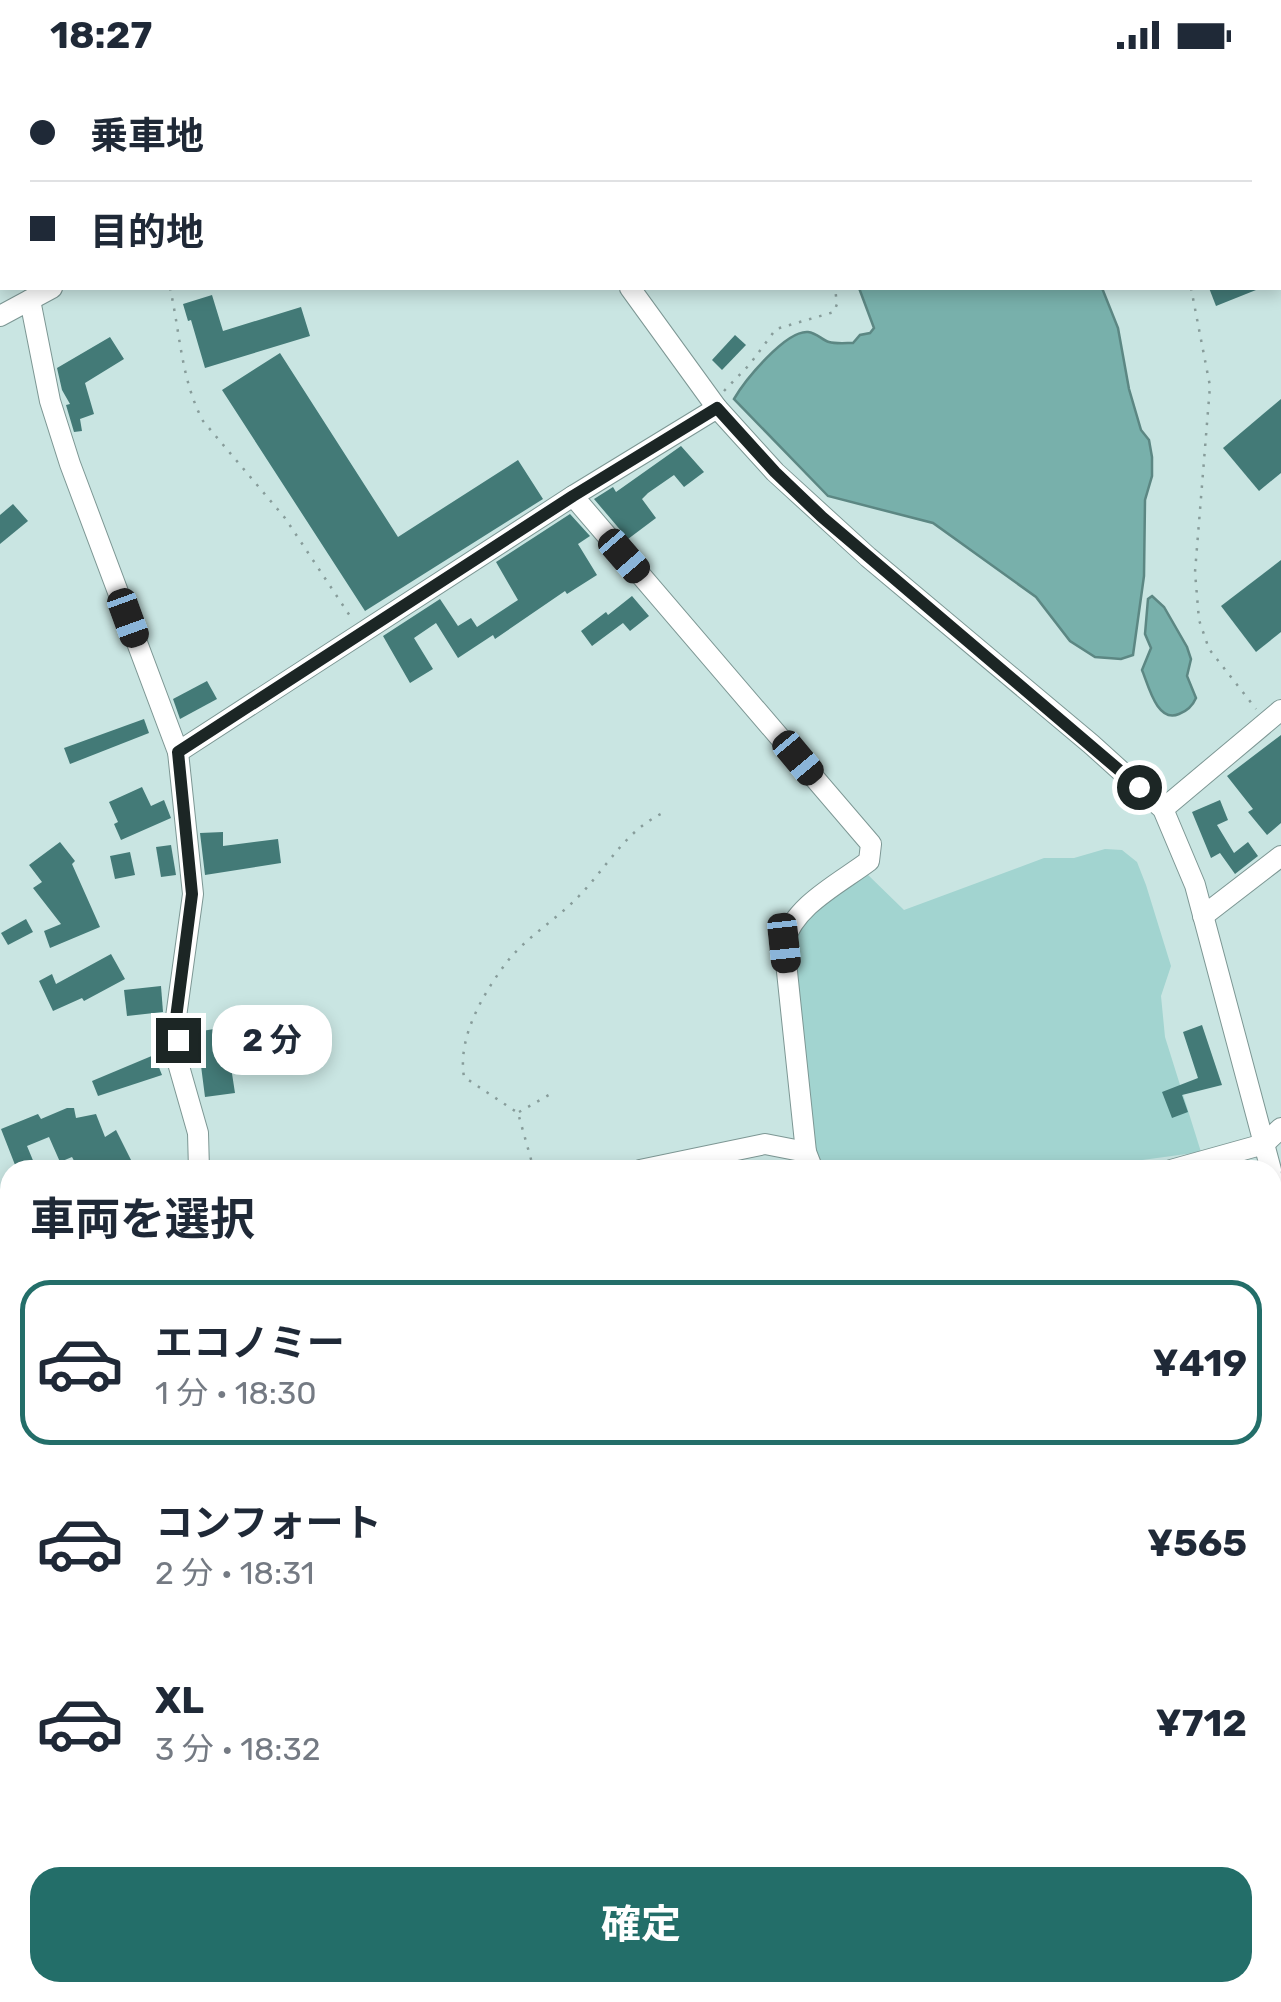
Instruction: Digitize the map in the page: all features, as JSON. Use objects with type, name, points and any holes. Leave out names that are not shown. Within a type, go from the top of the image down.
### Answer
[{"type":"street","points":[[0,316],[48,290]]},
{"type":"street","points":[[631,290],[715,405],[775,472],[822,517],[1163,808],[1189,865],[1268,1160]]},
{"type":"street","points":[[30,300],[50,401],[70,464],[178,752],[192,894],[176,1018],[178,1063],[198,1133],[199,1160]]},
{"type":"street","points":[[178,752],[715,405]]},
{"type":"street","points":[[573,496],[871,844],[869,861],[799,913],[788,926],[784,943],[809,1160]]},
{"type":"street","points":[[1163,808],[1274,716]]},
{"type":"street","points":[[1203,916],[1281,856]]},
{"type":"street","points":[[1206,1160],[1264,1144],[1281,1128]]},
{"type":"street","points":[[688,1160],[765,1144],[806,1160]]},
{"type":"path","points":[[170,290],[187,382],[203,421],[285,518],[362,634]]},
{"type":"path","points":[[715,405],[776,329],[834,312],[835,290]]},
{"type":"path","points":[[1191,290],[1210,386],[1195,572],[1199,620],[1208,649],[1274,716]]},
{"type":"path","points":[[531,1160],[518,1113],[464,1077],[461,1057],[469,1024],[510,958],[580,895],[622,842],[648,820],[667,812]]},
{"type":"path","points":[[518,1113],[554,1092]]},
{"type":"shaded area","points":[[860,290],[1103,290],[1118,328],[1129,389],[1152,457],[1152,476],[1145,500],[1144,576],[1133,655],[1121,659],[1095,657],[1070,641],[1036,597],[933,523],[828,496],[734,399],[767,358],[789,339],[808,332],[829,342],[853,343],[874,328]]},
{"type":"shaded area","points":[[1152,596],[1164,607],[1191,659],[1187,676],[1196,698],[1187,709],[1171,716],[1154,701],[1142,670],[1151,648],[1145,634],[1148,599]]},
{"type":"shaded area","points":[[1105,849],[1122,850],[1137,862],[1171,966],[1161,996],[1165,1037],[1201,1152],[1142,1160],[819,1160],[812,1142],[807,1063],[791,942],[805,920],[865,872],[904,910],[1044,858],[1074,858]]},
{"type":"building","points":[[1210,290],[1256,290],[1216,306]]},
{"type":"building","points":[[212,295],[223,331],[301,307],[310,336],[205,368],[183,304]]},
{"type":"building","points":[[735,335],[746,345],[722,370],[712,360]]},
{"type":"building","points":[[110,337],[124,359],[85,383],[94,414],[80,419],[82,431],[74,432],[66,405],[70,404],[57,368]]},
{"type":"building","points":[[280,353],[398,537],[518,460],[543,499],[365,611],[222,390]]},
{"type":"building","points":[[1281,399],[1281,473],[1259,491],[1223,448]]},
{"type":"building","points":[[681,446],[704,472],[684,487],[674,475],[648,493],[642,499],[656,518],[628,539],[594,499],[613,487],[616,492]]},
{"type":"building","points":[[13,504],[28,521],[0,544],[0,515]]},
{"type":"building","points":[[570,514],[590,536],[578,544],[597,575],[458,658],[436,623],[414,638],[433,669],[410,683],[383,636],[440,599],[458,626],[471,618],[477,627],[518,600],[496,562]]},
{"type":"building","points":[[1281,560],[1281,632],[1256,652],[1221,606]]},
{"type":"building","points":[[632,596],[649,616],[630,631],[623,623],[592,646],[581,631]]},
{"type":"building","points":[[207,681],[217,699],[180,719],[173,699]]},
{"type":"building","points":[[144,719],[149,733],[70,764],[64,748]]},
{"type":"building","points":[[1281,735],[1281,823],[1267,835],[1248,812],[1253,809],[1227,776]]},
{"type":"building","points":[[142,787],[151,806],[164,800],[171,818],[121,840],[109,802]]},
{"type":"building","points":[[1220,800],[1228,820],[1217,825],[1234,853],[1248,842],[1258,856],[1235,874],[1220,853],[1211,858],[1192,812]]},
{"type":"building","points":[[223,832],[223,846],[278,839],[281,863],[205,875],[200,833]]},
{"type":"building","points":[[60,842],[75,861],[72,864],[100,927],[50,948],[44,931],[61,924],[33,888],[42,882],[29,865]]},
{"type":"building","points":[[171,845],[176,875],[161,877],[156,847]]},
{"type":"building","points":[[130,852],[135,875],[115,879],[110,856]]},
{"type":"building","points":[[26,919],[33,932],[8,945],[1,933]]},
{"type":"building","points":[[111,954],[125,979],[84,1001],[82,998],[53,1011],[39,981],[52,974],[56,984]]},
{"type":"building","points":[[161,986],[163,1012],[127,1016],[124,990]]},
{"type":"building","points":[[244,1024],[249,1050],[229,1054],[235,1093],[205,1097],[200,1058],[192,1060],[190,1033]]},
{"type":"building","points":[[1202,1025],[1222,1085],[1182,1095],[1188,1112],[1172,1118],[1162,1092],[1198,1078],[1183,1032]]},
{"type":"building","points":[[154,1055],[162,1075],[98,1096],[92,1081]]},
{"type":"building","points":[[67,1108],[74,1108],[76,1118],[96,1114],[105,1137],[116,1130],[131,1160],[59,1160],[49,1137],[27,1146],[33,1160],[13,1160],[1,1129],[38,1114],[41,1119]]},
{"type":"route","points":[[178,1040],[176,1018],[192,894],[178,752],[573,496],[717,408],[822,517],[1139,787]]}]
